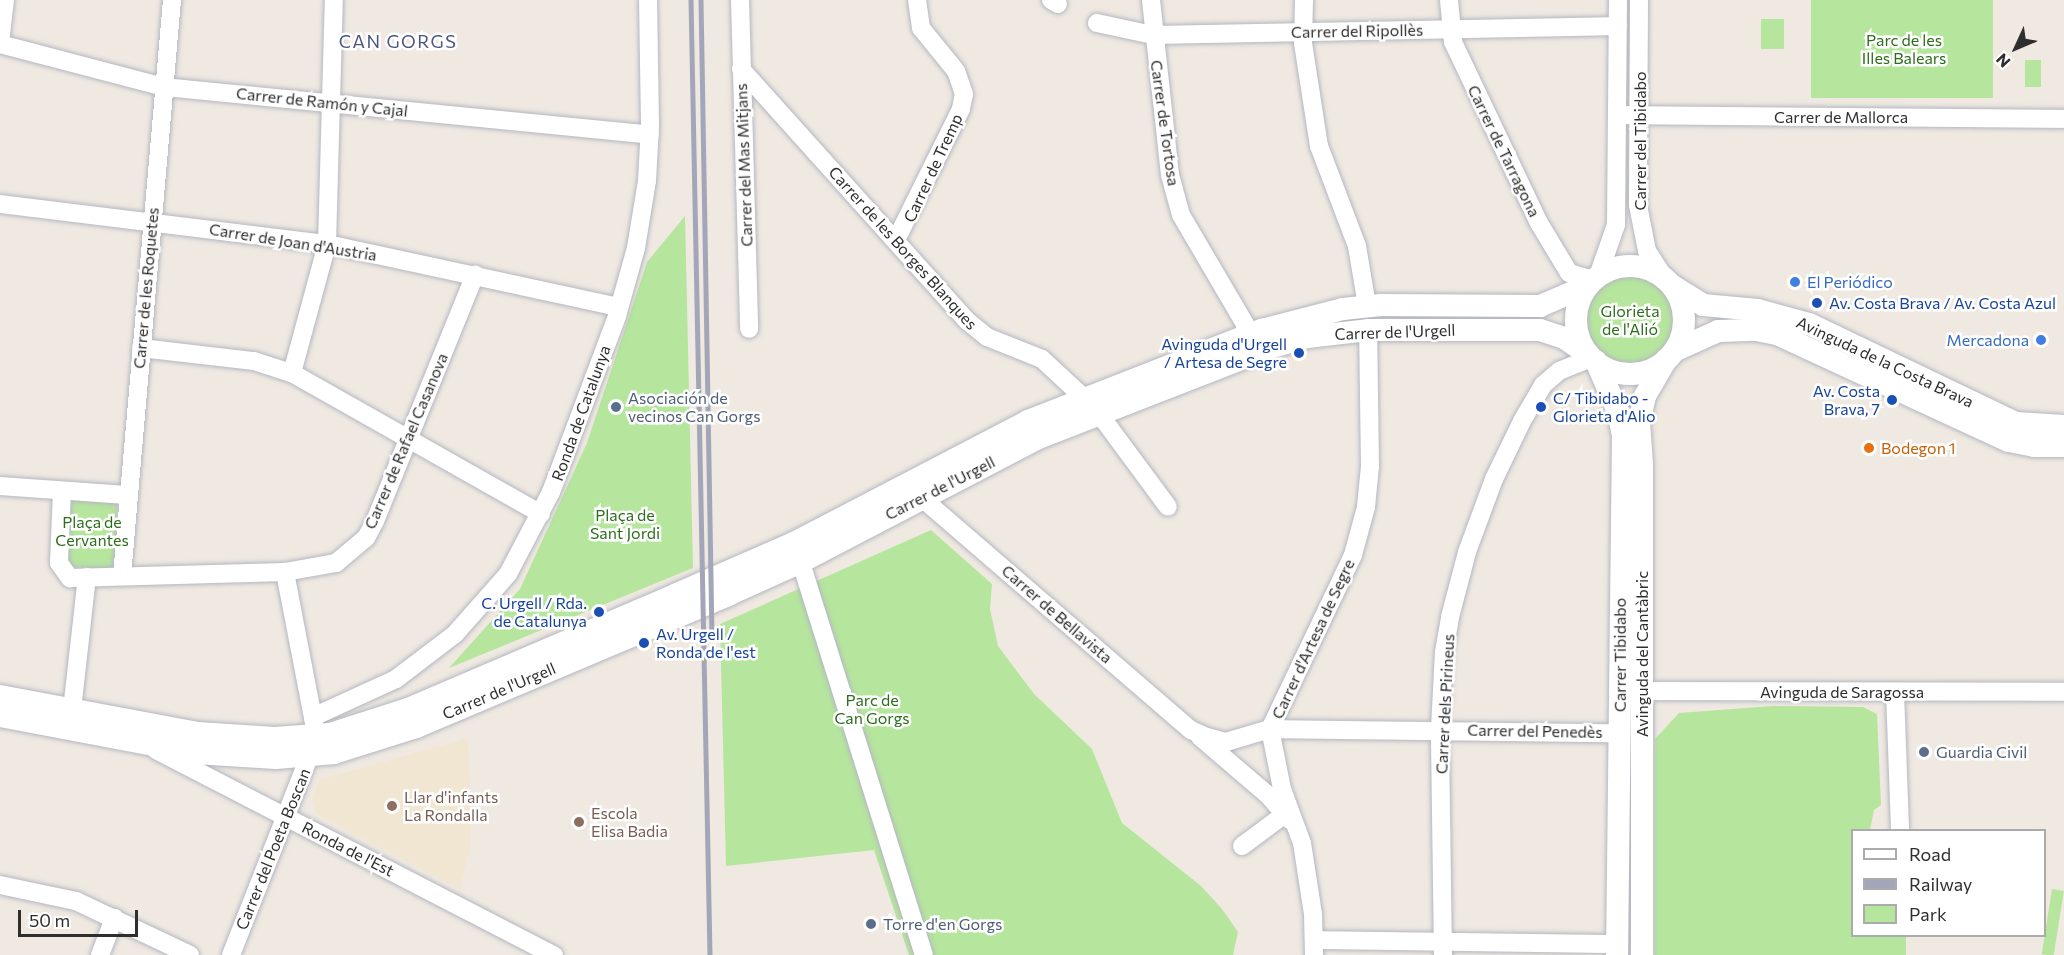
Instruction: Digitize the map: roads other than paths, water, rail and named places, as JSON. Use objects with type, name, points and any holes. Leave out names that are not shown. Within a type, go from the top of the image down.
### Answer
[{"type":"street","name":"Carrer de les Roquetes","points":[[122,576],[127,495],[172,0]]},
{"type":"street","points":[[292,373],[327,244],[334,0]]},
{"type":"street","name":"Ronda de Catalunya","points":[[313,738],[455,634],[508,574],[541,514],[618,307],[636,248],[650,135],[648,0]]},
{"type":"street","name":"Carrer del Mas Mitjans","points":[[740,0],[749,329]]},
{"type":"street","name":"Carrer de Tremp","points":[[896,240],[961,109],[964,94],[956,71],[921,28],[917,0]]},
{"type":"street","name":"Carrer de Tortosa","points":[[1151,0],[1170,175],[1181,215],[1245,324],[1246,336]]},
{"type":"street","points":[[1304,0],[1304,32],[1319,147],[1357,246],[1367,306]]},
{"type":"street","name":"Carrer de Tarragona","points":[[1449,0],[1449,29],[1487,118],[1557,258],[1576,278],[1593,281]]},
{"type":"street","name":"Carrer del Tibidabo","points":[[1593,281],[1616,225],[1618,0]]},
{"type":"street","name":"Carrer del Tibidabo","points":[[1639,0],[1638,205],[1647,251],[1668,281]]},
{"type":"street","points":[[0,43],[3,8]]},
{"type":"street","name":"Carrer del Ripollès","points":[[1097,23],[1153,35],[1618,26]]},
{"type":"street","name":"Carrer de Ramón y Cajal","points":[[0,43],[164,87],[650,135]]},
{"type":"street","name":"Carrer de les Borges Blanques","points":[[741,69],[976,330],[996,342],[1042,359],[1092,407],[1168,507]]},
{"type":"street","name":"Carrer de Mallorca","points":[[1617,115],[2064,119]]},
{"type":"street","name":"Carrer de Joan d'Austria","points":[[0,204],[327,244],[618,307]]},
{"type":"street","points":[[1634,266],[1668,281],[1684,319],[1670,356],[1654,368],[1624,373],[1592,358],[1581,342],[1576,313],[1593,281],[1619,267],[1634,266]]},
{"type":"street","name":"Carrer de Rafael Casanova","points":[[122,576],[285,572],[336,563],[366,538],[475,275]]},
{"type":"street","name":"Carrer de l'Urgell","points":[[313,738],[334,753],[390,738],[797,552],[923,499],[1092,407],[1246,336],[1302,318],[1367,306],[1540,306],[1576,294],[1593,281]]},
{"type":"street","name":"Avinguda de la Costa Brava","points":[[1668,281],[1704,305],[1758,310],[1809,324],[2016,423],[2064,426]]},
{"type":"street","name":"Carrer de l'Urgell","points":[[797,552],[1014,428],[1092,407],[1307,337],[1368,330],[1547,331],[1592,358]]},
{"type":"street","name":"Carrer d'Artesa de Segre","points":[[1300,837],[1282,789],[1270,729],[1353,555],[1366,507],[1370,466],[1368,330]]},
{"type":"street","name":"Avinguda de la Costa Brava","points":[[1670,356],[1718,331],[1756,330],[1777,334],[2009,441],[2034,446],[2064,446]]},
{"type":"street","points":[[141,348],[254,361],[292,373],[407,441],[541,514]]},
{"type":"street","name":"Avinguda del Cantàbric","points":[[1642,955],[1640,409],[1670,356]]},
{"type":"street","name":"Carrer Tibidabo","points":[[1592,358],[1618,412],[1623,436],[1617,949]]},
{"type":"street","name":"Carrer dels Pirineus","points":[[1443,948],[1440,728],[1444,652],[1450,617],[1467,552],[1494,479],[1544,385],[1558,371],[1592,358]]},
{"type":"street","points":[[0,486],[127,495]]},
{"type":"street","points":[[62,491],[59,563],[70,578],[122,576]]},
{"type":"street","name":"Carrer de Bellavista","points":[[923,499],[1285,814],[1300,837]]},
{"type":"street","points":[[797,552],[924,955]]},
{"type":"street","points":[[0,696],[197,733],[249,738],[313,738],[285,572]]},
{"type":"street","points":[[72,710],[87,577]]},
{"type":"street","name":"Avinguda de Saragossa","points":[[1620,691],[2064,692]]},
{"type":"street","points":[[1895,692],[1900,829]]},
{"type":"street","name":"Ronda de l'Est","points":[[0,716],[141,743],[249,758],[313,738]]},
{"type":"street","name":"Carrer del Penedès","points":[[1270,729],[1440,728],[1620,733]]},
{"type":"street","name":"Carrer de Bellavista","points":[[1191,730],[1226,741],[1270,729]]},
{"type":"street","name":"Carrer del Poeta Boscan","points":[[231,955],[313,738]]},
{"type":"street","name":"Ronda de l'Est","points":[[141,743],[554,955]]},
{"type":"street","points":[[1242,846],[1285,814]]},
{"type":"street","points":[[1300,837],[1314,947],[1617,949]]},
{"type":"street","points":[[0,885],[76,900],[190,955]]},
{"type":"street","points":[[100,955],[114,918]]},
{"type":"railway","points":[[691,0],[710,955]]},
{"type":"railway","points":[[701,0],[712,637]]},
{"type":"place","name":"El Periódico","points":[[1795,282]]},
{"type":"place","name":"Av. Costa Brava / Av. Costa Azul","points":[[1817,303]]},
{"type":"place","name":"Mercadona","points":[[2041,340]]},
{"type":"place","name":"Avinguda d'Urgell / Artesa de Segre","points":[[1299,353]]},
{"type":"place","name":"Av. Costa Brava, 7","points":[[1892,400]]},
{"type":"place","name":"Asociación de vecinos Can Gorgs","points":[[616,407]]},
{"type":"place","name":"C/ Tibidabo - Glorieta d'Alio","points":[[1541,407]]},
{"type":"place","name":"Bodegon 1","points":[[1869,448]]},
{"type":"place","name":"C. Urgell / Rda. de Catalunya","points":[[599,612]]},
{"type":"place","name":"Av. Urgell / Ronda de l'est","points":[[644,643]]},
{"type":"place","name":"Guardia Civil","points":[[1924,752]]},
{"type":"place","name":"Llar d'infants La Rondalla","points":[[392,806]]},
{"type":"place","name":"Escola Elisa Badia","points":[[579,822]]},
{"type":"place","name":"Torre d'en Gorgs","points":[[871,924]]},
{"type":"district","name":"CAN GORGS","points":[[398,41]]},
{"type":"park label","name":"Parc de les Illes Balears","points":[[1904,49]]},
{"type":"park label","name":"Glorieta de l'Alió","points":[[1630,320]]},
{"type":"park label","name":"Plaça de Sant Jordi","points":[[625,524]]},
{"type":"park label","name":"Plaça de Cervantes","points":[[92,531]]},
{"type":"park label","name":"Parc de Can Gorgs","points":[[872,709]]}]
